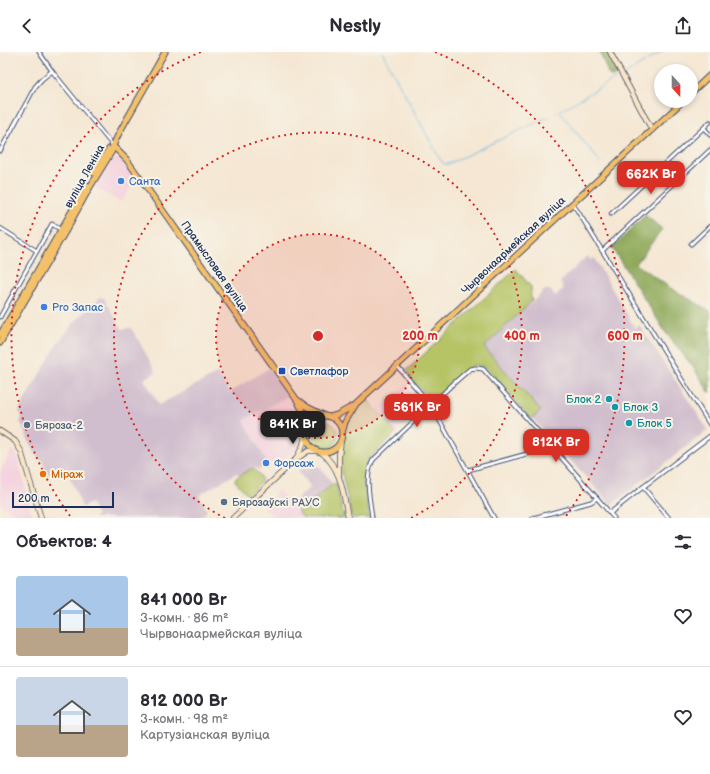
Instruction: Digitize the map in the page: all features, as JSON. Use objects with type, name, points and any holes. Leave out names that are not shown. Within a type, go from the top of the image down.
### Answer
[{"type":"main road","points":[[113,146],[165,52]]},
{"type":"main road","points":[[610,52],[652,130]]},
{"type":"main road","points":[[698,86],[710,75]]},
{"type":"main road","name":"Чырвонаармейская вуліца","points":[[330,417],[339,414],[356,404],[676,108]]},
{"type":"main road","name":"Прамысловая вуліца","points":[[113,146],[123,156],[176,228],[297,400],[304,413],[306,428]]},
{"type":"main road","name":"вуліца Леніна","points":[[0,335],[108,158],[113,146]]},
{"type":"main road","name":"вуліца Леніна","points":[[0,343],[104,156],[113,146]]},
{"type":"main road","points":[[108,158],[114,154],[123,156]]},
{"type":"main road","name":"Прамысловая вуліца","points":[[297,400],[324,416]]},
{"type":"main road","name":"Чырвонаармейская вуліца","points":[[342,433],[345,422],[356,404]]},
{"type":"main road","points":[[295,460],[303,445],[306,428],[309,423],[318,416],[330,417],[336,420],[342,433],[339,456],[339,478]]},
{"type":"main road","points":[[0,431],[15,441],[21,450],[41,518]]},
{"type":"main road","points":[[305,436],[309,445],[333,465],[339,478],[348,518]]},
{"type":"main road","points":[[233,518],[295,460],[308,451],[327,452],[333,450],[338,446],[341,440]]},
{"type":"street","points":[[38,52],[113,146]]},
{"type":"street","points":[[0,151],[35,87],[52,71]]},
{"type":"street","points":[[612,214],[710,122]]},
{"type":"street","points":[[704,128],[710,135]]},
{"type":"street","points":[[602,251],[710,150]]},
{"type":"street","points":[[572,204],[710,425]]},
{"type":"street","points":[[0,316],[52,224],[63,231]]},
{"type":"street","points":[[691,244],[710,226]]},
{"type":"street","points":[[0,228],[37,251]]},
{"type":"street","points":[[0,308],[4,311]]},
{"type":"street","points":[[397,366],[431,405],[494,518]]},
{"type":"street","points":[[372,518],[368,477],[369,467],[373,460],[470,369],[476,368],[483,369],[614,518]]},
{"type":"street","points":[[610,513],[710,436]]},
{"type":"street","points":[[468,470],[550,446]]},
{"type":"street","points":[[643,487],[669,518]]},
{"type":"street","points":[[532,518],[591,502],[597,498]]},
{"type":"shaded area","points":[[118,158],[135,178],[124,199],[120,202],[94,187],[109,163]]},
{"type":"shaded area","points":[[587,256],[591,260],[594,258],[635,328],[639,325],[708,430],[611,505],[532,418],[541,411],[484,347],[545,290],[550,290],[555,296],[564,288],[560,282]]},
{"type":"shaded area","points":[[100,297],[104,298],[122,329],[131,328],[156,372],[144,379],[159,405],[218,373],[230,392],[269,368],[288,396],[244,420],[268,464],[261,467],[259,470],[256,468],[254,470],[252,468],[239,476],[237,473],[199,495],[207,511],[200,518],[94,518],[97,516],[91,503],[82,507],[67,471],[46,475],[42,459],[39,460],[37,455],[35,455],[20,421],[22,419],[19,410],[58,343],[74,323]]},
{"type":"shaded area","points":[[406,385],[425,406],[396,433],[376,410]]},
{"type":"shaded area","points":[[288,396],[301,416],[302,423],[299,444],[278,465],[274,461],[268,464],[244,420]]},
{"type":"shaded area","points":[[12,450],[17,456],[32,514],[29,518],[24,518],[2,506],[0,500],[0,471]]},
{"type":"shaded area","points":[[307,465],[319,466],[333,484],[298,512],[291,505],[311,487],[298,472]]},
{"type":"shaded area","points":[[278,490],[303,518],[273,518],[263,506],[275,496],[274,494]]},
{"type":"green space","points":[[600,52],[608,53],[617,73],[613,77],[608,73]]},
{"type":"green space","points":[[645,215],[662,229],[636,264],[669,287],[710,311],[710,393],[693,367],[666,333],[612,248]]},
{"type":"green space","points":[[516,269],[531,287],[532,301],[484,347],[541,411],[531,419],[485,368],[475,365],[470,367],[436,398],[431,399],[413,381],[407,370]]},
{"type":"green space","points":[[366,401],[369,401],[396,433],[368,460],[364,474],[369,518],[352,518],[341,464],[344,435],[350,418]]},
{"type":"green space","points":[[324,421],[334,425],[338,435],[334,445],[324,449],[314,445],[310,435],[314,425]]},
{"type":"green space","points":[[252,468],[260,475],[262,481],[248,495],[235,481],[235,479]]},
{"type":"green space","points":[[336,483],[344,518],[303,518],[298,512]]},
{"type":"waterway","points":[[382,52],[441,161],[445,164],[448,164],[548,117]]},
{"type":"waterway","points":[[626,74],[661,52]]},
{"type":"waterway","points":[[556,113],[618,77]]},
{"type":"waterway","points":[[560,112],[601,163]]},
{"type":"place","name":"Санта","points":[[121,181]]},
{"type":"place","name":"Pro Запас","points":[[44,307]]},
{"type":"place","name":"Светлафор","points":[[282,371]]},
{"type":"place","name":"Блок 2","points":[[609,399]]},
{"type":"place","name":"Блок 3","points":[[615,407]]},
{"type":"place","name":"Блок 5","points":[[629,423]]},
{"type":"place","name":"Бяроза-2","points":[[27,425]]},
{"type":"place","name":"Форсаж","points":[[266,463]]},
{"type":"place","name":"Міраж","points":[[43,474]]},
{"type":"place","name":"Бярозаўскі РАУС","points":[[224,502]]}]
